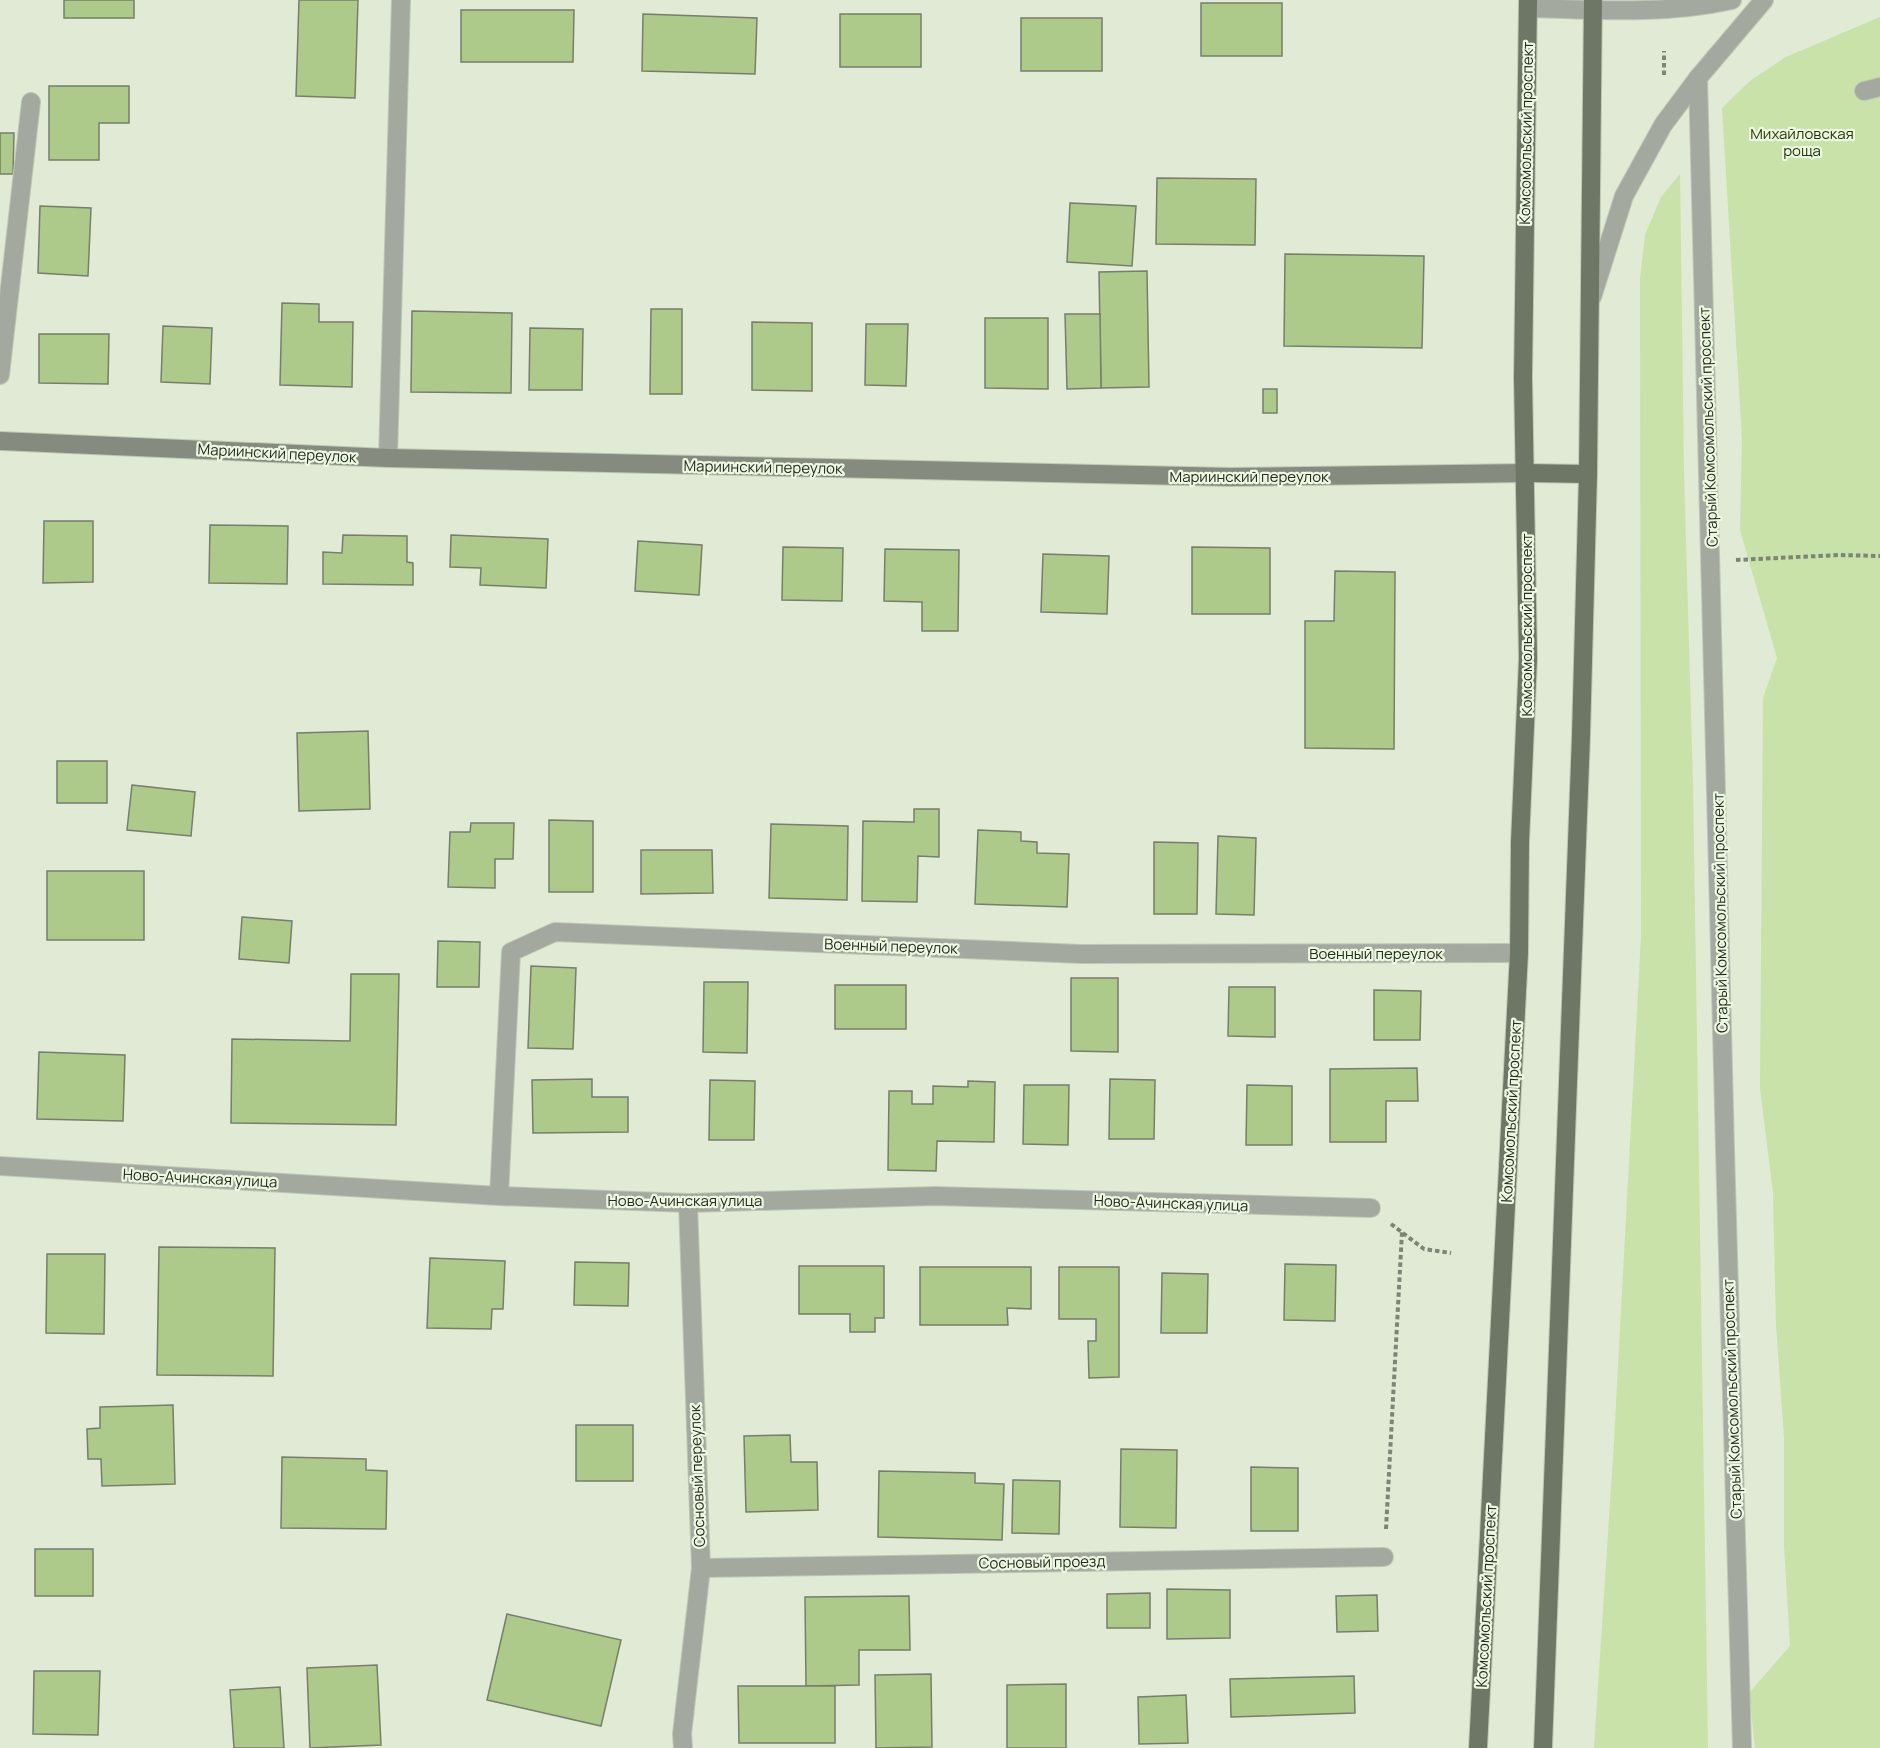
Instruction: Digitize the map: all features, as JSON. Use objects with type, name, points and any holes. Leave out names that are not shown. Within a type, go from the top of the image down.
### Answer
[{"type":"main road","name":"Комсомольский проспект","points":[[1478,1748],[1519,953],[1520,842],[1528,658],[1523,378],[1528,4]]},
{"type":"main road","points":[[1543,1748],[1588,474],[1593,5]]},
{"type":"main road","points":[[1526,473],[1588,474]]},
{"type":"street","points":[[388,458],[401,0]]},
{"type":"street","name":"Комсомольский проспект","points":[[1528,4],[1593,5],[1665,11],[1732,0]]},
{"type":"street","points":[[1589,305],[1624,196],[1663,125],[1698,78],[1764,0]]},
{"type":"street","name":"Старый Комсомольский проспект","points":[[1698,78],[1742,1748]]},
{"type":"street","points":[[0,375],[31,102]]},
{"type":"street","name":"Мариинский переулок","points":[[0,441],[388,458],[1230,477],[1526,473]]},
{"type":"street","name":"Военный переулок","points":[[499,1196],[511,952],[555,932],[1081,954],[1519,953]]},
{"type":"street","name":"Ново-Ачинская улица","points":[[0,1166],[499,1196],[687,1203],[935,1196],[1371,1209]]},
{"type":"street","name":"Сосновый переулок","points":[[684,1748],[682,1734],[701,1568],[687,1203]]},
{"type":"street","name":"Сосновый проезд","points":[[701,1568],[1384,1557]]},
{"type":"path","points":[[1712,562],[1839,555],[1880,556]]},
{"type":"path","points":[[1371,1209],[1424,1249],[1451,1253]]},
{"type":"path","points":[[1384,1557],[1402,1232]]},
{"type":"green space","name":"Михайловская роща","points":[[1880,17],[1880,1748],[1755,1748],[1749,1693],[1790,1646],[1784,1545],[1784,1438],[1776,1324],[1773,1193],[1760,1089],[1763,698],[1777,658],[1740,530],[1742,439],[1722,108],[1750,81],[1786,57]]},
{"type":"green space","points":[[1680,174],[1684,472],[1693,784],[1708,1748],[1594,1748],[1614,1442],[1641,937],[1640,279],[1645,235],[1661,197]]},
{"type":"building","points":[[64,0],[134,0],[134,18],[64,18]]},
{"type":"building","points":[[299,0],[358,0],[355,98],[296,96]]},
{"type":"building","points":[[1201,3],[1282,3],[1282,56],[1201,56]]},
{"type":"building","points":[[461,10],[574,10],[573,62],[461,62]]},
{"type":"building","points":[[643,14],[757,18],[755,74],[642,71]]},
{"type":"building","points":[[840,14],[921,14],[921,67],[840,67]]},
{"type":"building","points":[[1021,18],[1102,18],[1102,71],[1021,71]]},
{"type":"building","points":[[49,86],[129,86],[129,123],[99,123],[99,160],[49,160]]},
{"type":"building","points":[[0,133],[14,133],[13,174],[0,174]]},
{"type":"building","points":[[1157,178],[1256,179],[1255,245],[1156,244]]},
{"type":"building","points":[[1070,203],[1136,206],[1132,266],[1067,262]]},
{"type":"building","points":[[40,206],[91,208],[88,276],[38,273]]},
{"type":"building","points":[[1285,254],[1424,256],[1422,348],[1284,346]]},
{"type":"building","points":[[1147,271],[1149,387],[1101,388],[1099,272]]},
{"type":"building","points":[[282,303],[319,304],[319,322],[353,322],[352,387],[280,385]]},
{"type":"building","points":[[651,309],[682,309],[682,394],[650,394]]},
{"type":"building","points":[[412,311],[512,313],[511,393],[411,392]]},
{"type":"building","points":[[1065,314],[1100,314],[1101,388],[1067,389]]},
{"type":"building","points":[[985,318],[1048,318],[1048,389],[985,388]]},
{"type":"building","points":[[752,322],[812,323],[812,391],[752,390]]},
{"type":"building","points":[[866,324],[908,324],[906,386],[865,385]]},
{"type":"building","points":[[163,326],[212,328],[210,384],[161,382]]},
{"type":"building","points":[[530,328],[583,329],[582,390],[529,390]]},
{"type":"building","points":[[39,334],[109,334],[108,384],[39,383]]},
{"type":"building","points":[[1263,389],[1277,389],[1277,413],[1263,413]]},
{"type":"building","points":[[44,521],[93,521],[93,582],[43,583]]},
{"type":"building","points":[[210,525],[288,526],[287,584],[209,583]]},
{"type":"building","points":[[343,535],[407,536],[407,562],[413,563],[413,585],[323,584],[323,552],[342,553]]},
{"type":"building","points":[[451,535],[548,539],[546,588],[480,585],[481,568],[450,567]]},
{"type":"building","points":[[638,541],[702,545],[699,595],[635,591]]},
{"type":"building","points":[[783,547],[843,548],[842,601],[782,600]]},
{"type":"building","points":[[1192,547],[1270,548],[1270,614],[1192,614]]},
{"type":"building","points":[[885,549],[959,550],[958,631],[922,631],[922,602],[884,601]]},
{"type":"building","points":[[1043,554],[1109,556],[1107,614],[1041,612]]},
{"type":"building","points":[[1335,571],[1395,572],[1394,749],[1305,748],[1305,621],[1334,621]]},
{"type":"building","points":[[368,731],[370,809],[299,811],[297,733]]},
{"type":"building","points":[[57,761],[107,761],[107,803],[57,803]]},
{"type":"building","points":[[132,785],[195,792],[191,836],[127,830]]},
{"type":"building","points":[[914,809],[939,809],[939,857],[918,856],[917,902],[862,901],[863,821],[914,822]]},
{"type":"building","points":[[549,820],[593,821],[593,892],[549,892]]},
{"type":"building","points":[[471,823],[514,823],[513,859],[495,859],[495,888],[448,887],[450,832],[470,832]]},
{"type":"building","points":[[771,824],[848,826],[847,900],[769,898]]},
{"type":"building","points":[[978,830],[1021,832],[1021,841],[1037,842],[1037,853],[1069,854],[1067,907],[975,904]]},
{"type":"building","points":[[1218,836],[1256,838],[1254,915],[1216,914]]},
{"type":"building","points":[[1154,842],[1198,843],[1197,914],[1154,914]]},
{"type":"building","points":[[641,850],[712,850],[713,893],[641,894]]},
{"type":"building","points":[[47,871],[144,871],[144,940],[47,940]]},
{"type":"building","points":[[242,917],[292,921],[289,963],[239,959]]},
{"type":"building","points":[[438,941],[480,942],[479,987],[437,987]]},
{"type":"building","points":[[531,966],[576,968],[573,1049],[528,1048]]},
{"type":"building","points":[[351,974],[399,974],[396,1125],[231,1123],[232,1039],[350,1041]]},
{"type":"building","points":[[1071,978],[1118,978],[1118,1052],[1071,1051]]},
{"type":"building","points":[[704,982],[748,982],[747,1053],[703,1052]]},
{"type":"building","points":[[835,985],[906,985],[906,1029],[835,1029]]},
{"type":"building","points":[[1229,987],[1275,987],[1275,1037],[1228,1036]]},
{"type":"building","points":[[1374,990],[1421,991],[1420,1040],[1374,1040]]},
{"type":"building","points":[[39,1052],[125,1055],[123,1121],[37,1119]]},
{"type":"building","points":[[1417,1068],[1418,1101],[1386,1101],[1386,1142],[1330,1142],[1330,1069]]},
{"type":"building","points":[[592,1079],[592,1097],[628,1097],[628,1132],[533,1133],[532,1080]]},
{"type":"building","points":[[1110,1079],[1155,1080],[1154,1139],[1109,1139]]},
{"type":"building","points":[[710,1080],[755,1081],[754,1140],[709,1140]]},
{"type":"building","points":[[968,1081],[995,1082],[994,1142],[937,1141],[936,1171],[888,1170],[889,1091],[912,1091],[912,1104],[933,1104],[933,1086],[968,1087]]},
{"type":"building","points":[[1024,1085],[1069,1085],[1068,1145],[1023,1144]]},
{"type":"building","points":[[1247,1085],[1292,1086],[1292,1145],[1246,1145]]},
{"type":"building","points":[[159,1247],[275,1248],[273,1376],[157,1375]]},
{"type":"building","points":[[47,1254],[105,1254],[104,1334],[46,1333]]},
{"type":"building","points":[[430,1258],[505,1261],[503,1309],[492,1309],[491,1329],[427,1328]]},
{"type":"building","points":[[575,1262],[629,1263],[628,1306],[574,1305]]},
{"type":"building","points":[[1285,1264],[1336,1265],[1335,1321],[1284,1320]]},
{"type":"building","points":[[799,1266],[884,1266],[884,1318],[875,1318],[875,1332],[850,1332],[850,1314],[799,1314]]},
{"type":"building","points":[[920,1267],[1031,1267],[1031,1309],[1007,1308],[1008,1325],[920,1325]]},
{"type":"building","points":[[1059,1267],[1119,1267],[1119,1377],[1089,1378],[1088,1341],[1096,1341],[1096,1319],[1059,1319]]},
{"type":"building","points":[[1162,1273],[1208,1274],[1207,1333],[1161,1333]]},
{"type":"building","points":[[173,1405],[175,1484],[102,1486],[101,1459],[88,1459],[87,1429],[100,1428],[100,1407]]},
{"type":"building","points":[[576,1425],[633,1425],[633,1481],[576,1481]]},
{"type":"building","points":[[790,1435],[791,1462],[817,1462],[818,1510],[746,1512],[744,1436]]},
{"type":"building","points":[[1121,1449],[1177,1450],[1176,1528],[1120,1527]]},
{"type":"building","points":[[282,1457],[366,1459],[366,1470],[387,1471],[386,1529],[281,1528]]},
{"type":"building","points":[[1251,1467],[1298,1468],[1298,1531],[1251,1531]]},
{"type":"building","points":[[879,1471],[975,1473],[975,1483],[1004,1484],[1002,1540],[878,1537]]},
{"type":"building","points":[[1013,1480],[1060,1481],[1059,1534],[1012,1533]]},
{"type":"building","points":[[35,1549],[93,1549],[93,1596],[35,1596]]},
{"type":"building","points":[[1167,1589],[1230,1590],[1230,1638],[1167,1639]]},
{"type":"building","points":[[1150,1593],[1150,1628],[1107,1628],[1107,1594]]},
{"type":"building","points":[[1377,1595],[1378,1631],[1337,1632],[1336,1596]]},
{"type":"building","points":[[909,1596],[910,1650],[859,1650],[859,1685],[806,1686],[805,1597]]},
{"type":"building","points":[[507,1614],[621,1640],[601,1726],[487,1700]]},
{"type":"building","points":[[377,1665],[381,1745],[310,1748],[307,1668]]},
{"type":"building","points":[[34,1671],[100,1671],[98,1735],[33,1734]]},
{"type":"building","points":[[931,1674],[932,1747],[876,1748],[875,1675]]},
{"type":"building","points":[[1354,1676],[1355,1713],[1231,1717],[1230,1679]]},
{"type":"building","points":[[1066,1684],[1066,1748],[1007,1748],[1007,1685]]},
{"type":"building","points":[[738,1686],[835,1686],[835,1743],[739,1743]]},
{"type":"building","points":[[280,1687],[284,1748],[234,1748],[230,1690]]},
{"type":"building","points":[[1186,1695],[1188,1743],[1139,1744],[1138,1697]]}]
